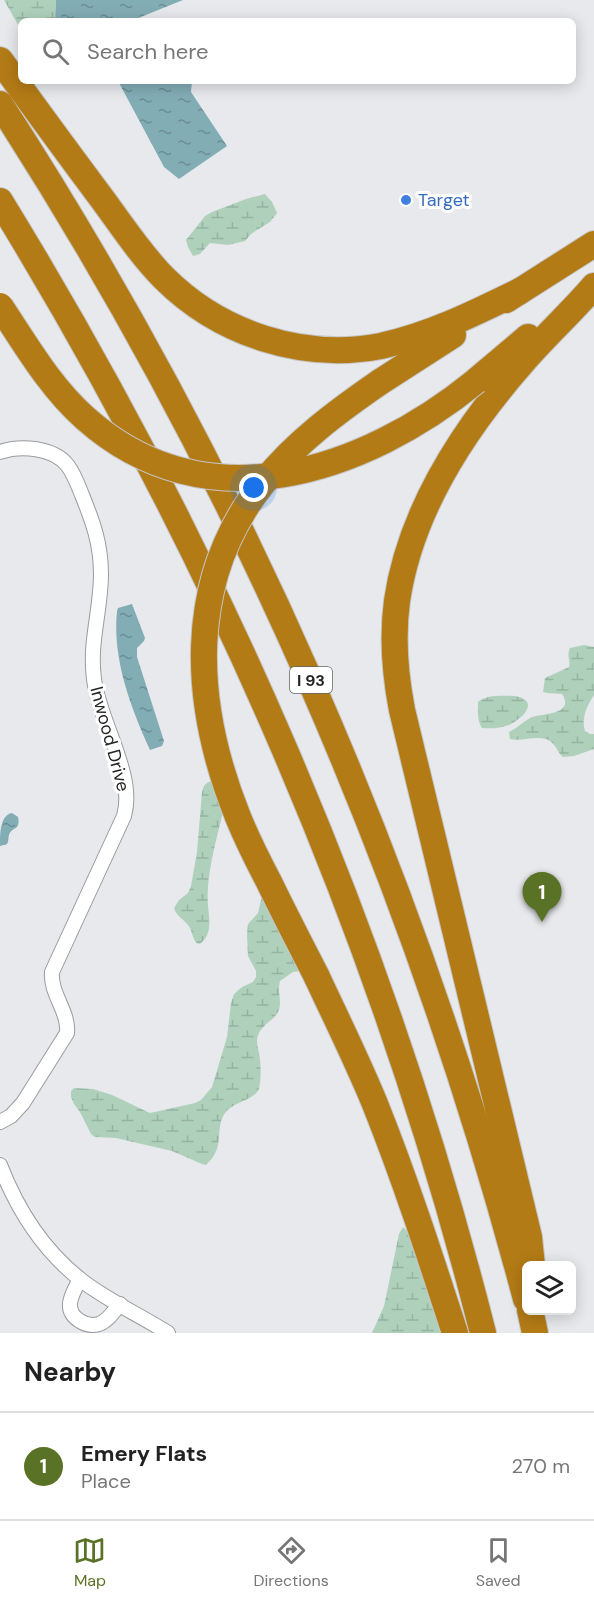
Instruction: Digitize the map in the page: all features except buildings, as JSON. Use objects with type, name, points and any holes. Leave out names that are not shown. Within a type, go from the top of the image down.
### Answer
[{"type":"highway","points":[[0,60],[154,268],[195,304],[239,329],[292,346],[335,350],[364,348],[409,339],[440,328],[520,291]]},
{"type":"highway","name":"I 93","points":[[0,104],[95,259],[170,392],[255,559],[314,688],[385,861],[430,982],[478,1128],[522,1284]]},
{"type":"highway","points":[[0,201],[79,333],[145,454],[213,591],[285,750],[345,901],[400,1054],[445,1198],[483,1333]]},
{"type":"highway","points":[[455,1333],[379,1115],[316,975],[245,834],[221,770],[205,696],[203,668],[205,625],[215,578],[226,547],[241,516],[264,482],[316,429],[380,381],[594,244]]},
{"type":"highway","points":[[0,306],[50,380],[87,420],[118,442],[145,457],[180,470],[237,478],[276,476],[303,471],[344,458],[419,423],[476,381],[560,309],[594,286]]},
{"type":"highway","points":[[531,1261],[529,1237],[402,710],[395,666],[395,617],[400,585],[409,552],[423,515],[451,461],[474,424],[499,391],[594,286]]},
{"type":"highway","points":[[531,1315],[537,1333]]},
{"type":"highway","points":[[536,1315],[537,1333]]},
{"type":"street","name":"Inwood Drive","points":[[0,452],[22,447],[53,454],[68,465],[94,525],[100,549],[101,573],[92,663],[97,697],[124,778],[127,799],[124,816],[51,972],[52,987],[66,1021],[67,1033],[23,1103],[11,1116],[0,1122]]},
{"type":"street","points":[[0,1165],[12,1194],[48,1247],[80,1279],[168,1333]]},
{"type":"street","points":[[80,1279],[72,1293],[70,1303],[72,1314],[78,1320],[88,1325],[98,1324],[108,1318],[120,1304]]},
{"type":"green space","points":[[4,0],[56,0],[55,18],[18,18],[18,25]]},
{"type":"green space","points":[[265,194],[277,213],[270,222],[251,234],[245,241],[228,245],[210,243],[200,254],[193,256],[186,240],[205,216],[246,199]]},
{"type":"green space","points":[[584,645],[594,647],[594,695],[587,708],[584,722],[585,731],[594,734],[594,749],[563,757],[546,739],[510,739],[509,732],[530,718],[555,712],[564,706],[565,701],[562,694],[543,692],[545,678],[569,667],[570,648]]},
{"type":"green space","points":[[491,697],[522,698],[528,705],[521,717],[504,726],[482,728],[478,702]]},
{"type":"green space","points":[[213,781],[225,803],[209,879],[209,931],[200,944],[196,943],[190,928],[174,908],[179,900],[188,893],[191,886],[197,852],[202,792],[208,782]]},
{"type":"green space","points":[[262,896],[301,971],[293,972],[280,981],[279,1010],[258,1036],[261,1071],[259,1089],[225,1113],[213,1157],[206,1165],[172,1151],[116,1138],[95,1137],[91,1134],[71,1097],[71,1091],[74,1088],[93,1089],[112,1095],[150,1113],[195,1103],[201,1100],[212,1087],[227,1037],[234,994],[253,982],[256,977],[256,971],[248,956],[247,935],[248,924],[258,913]]},
{"type":"green space","points":[[403,1227],[409,1233],[436,1305],[440,1333],[372,1333],[384,1306],[399,1234]]},
{"type":"water","points":[[56,0],[183,0],[138,18],[55,18]]},
{"type":"water","points":[[120,84],[192,84],[191,92],[227,146],[179,179],[164,167]]},
{"type":"water","points":[[132,604],[145,638],[137,648],[137,657],[164,741],[162,746],[150,750],[124,683],[117,647],[118,608]]},
{"type":"water","points":[[12,813],[18,817],[18,824],[10,832],[7,844],[0,846],[3,821],[8,814]]},
{"type":"place","name":"Target","points":[[406,200]]},
{"type":"place","name":"Emery Flats","points":[[542,922]]}]
